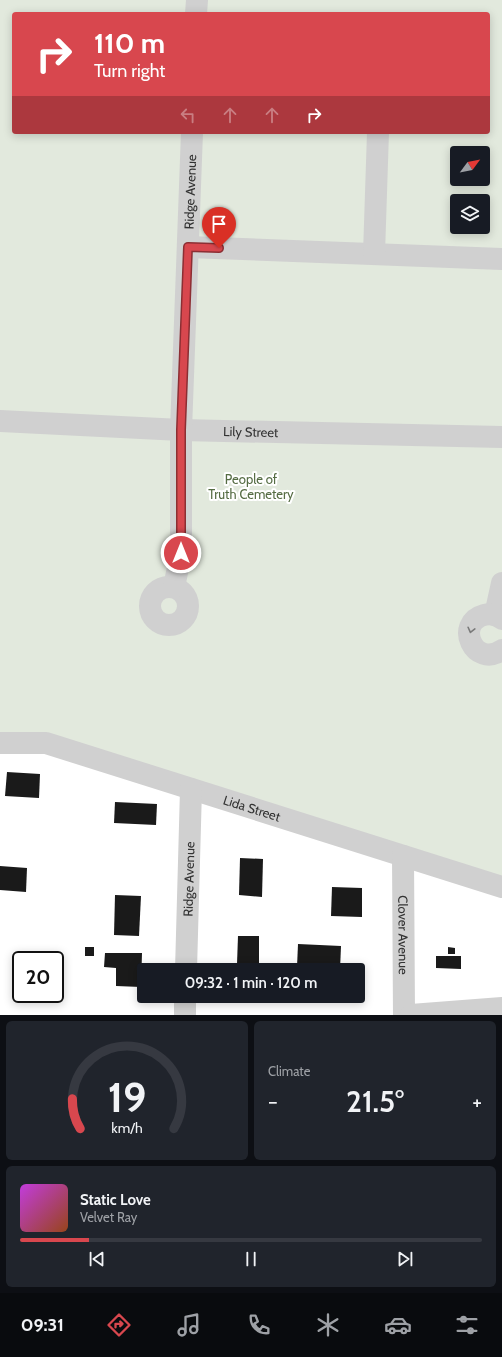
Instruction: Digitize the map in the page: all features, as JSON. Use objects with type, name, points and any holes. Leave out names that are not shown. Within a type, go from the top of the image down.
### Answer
[{"type":"street","points":[[196,12],[197,0]]},
{"type":"street","name":"Ridge Avenue","points":[[174,587],[181,553],[181,430],[192,134]]},
{"type":"street","points":[[374,254],[378,134]]},
{"type":"street","points":[[188,247],[502,259]]},
{"type":"street","name":"Lily Street","points":[[0,422],[181,430],[502,437]]},
{"type":"street","points":[[502,583],[498,617],[488,614],[475,619],[469,632],[469,638],[472,645],[482,654],[496,654],[502,650]]},
{"type":"street","name":"Lida Street","points":[[0,743],[46,743],[502,887]]},
{"type":"street","name":"Ridge Avenue","points":[[186,963],[191,789]]},
{"type":"street","name":"Clover Avenue","points":[[403,856],[404,1015]]},
{"type":"street","points":[[185,1003],[185,1015]]},
{"type":"street","points":[[411,1015],[502,1008]]},
{"type":"green space","name":"People of Truth Cemetery","points":[[0,0],[502,0],[502,887],[60,744],[0,743]]},
{"type":"building","points":[[7,772],[40,774],[39,798],[5,796]]},
{"type":"building","points":[[115,802],[157,804],[156,825],[114,823]]},
{"type":"building","points":[[240,858],[263,859],[262,897],[239,895]]},
{"type":"building","points":[[0,866],[27,868],[26,892],[0,890]]},
{"type":"building","points":[[332,887],[362,888],[362,917],[331,916]]},
{"type":"building","points":[[115,895],[141,896],[139,936],[114,935]]},
{"type":"building","points":[[238,936],[259,936],[259,963],[237,963]]},
{"type":"building","points":[[298,944],[341,946],[340,963],[297,963]]},
{"type":"building","points":[[85,947],[94,947],[94,956],[85,956]]},
{"type":"building","points":[[448,947],[455,948],[455,954],[448,954]]},
{"type":"building","points":[[105,953],[142,953],[142,963],[137,963],[137,987],[116,986],[116,968],[104,967]]},
{"type":"building","points":[[436,956],[461,956],[461,969],[436,968]]},
{"type":"route","points":[[181,553],[181,430],[188,247],[219,248]]}]
